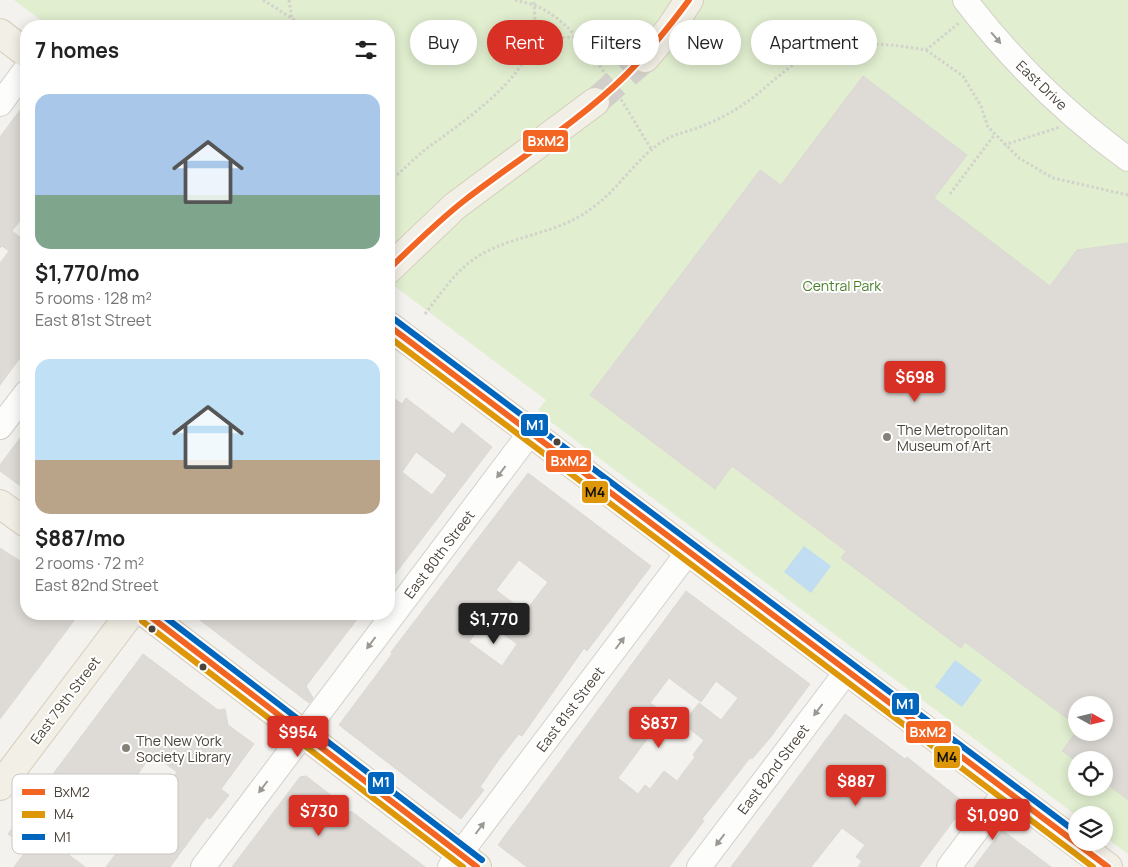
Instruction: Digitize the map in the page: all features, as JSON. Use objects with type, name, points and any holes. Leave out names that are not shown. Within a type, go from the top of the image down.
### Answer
[{"type":"main road","points":[[659,42],[689,0]]},
{"type":"main road","points":[[0,33],[20,48]]},
{"type":"main road","points":[[395,262],[455,206],[595,102]]},
{"type":"main road","points":[[395,331],[1108,867]]},
{"type":"main road","points":[[0,504],[20,519]]},
{"type":"main road","name":"East 79th Street","points":[[0,786],[125,620]]},
{"type":"main road","points":[[155,620],[463,863]]},
{"type":"street","name":"East Drive","points":[[964,10],[1078,119],[1128,159]]},
{"type":"street","points":[[0,104],[20,77]]},
{"type":"street","points":[[0,428],[20,401]]},
{"type":"street","name":"East 80th Street","points":[[395,612],[530,433]]},
{"type":"street","name":"East 81st Street","points":[[463,863],[689,552]]},
{"type":"street","name":"East 80th Street","points":[[203,867],[389,620]]},
{"type":"street","name":"East 82nd Street","points":[[700,867],[848,671]]},
{"type":"street","points":[[948,867],[1006,791]]},
{"type":"path","points":[[263,0],[292,19]]},
{"type":"path","points":[[289,0],[292,19]]},
{"type":"path","points":[[515,0],[534,6],[558,19],[573,34]]},
{"type":"path","points":[[533,20],[534,0]]},
{"type":"path","points":[[926,50],[964,10]]},
{"type":"path","points":[[425,314],[465,266],[482,254],[502,245],[545,233],[578,217],[596,206],[652,150],[672,137],[706,124],[742,106],[794,64],[821,50],[842,46],[889,44],[926,50],[963,76],[981,106],[988,127],[1003,145],[1030,166],[1053,178],[1128,194]]},
{"type":"path","points":[[395,176],[425,150],[478,111],[519,65]]},
{"type":"path","points":[[598,65],[652,150]]},
{"type":"path","points":[[1003,145],[1056,129],[1078,119]]},
{"type":"path","points":[[950,194],[995,134]]},
{"type":"green space","name":"Central Park","points":[[14,0],[1128,0],[1128,854],[1113,843],[1113,806],[1068,806],[1068,809],[539,413],[539,409],[546,400],[395,287],[395,20],[41,20]]},
{"type":"water","points":[[804,546],[831,566],[811,593],[784,572]]},
{"type":"water","points":[[955,660],[982,680],[962,707],[935,687]]},
{"type":"building","name":"The Metropolitan Museum of Art","points":[[863,76],[967,155],[934,198],[1050,286],[1077,250],[1128,243],[1128,800],[1113,789],[1113,751],[1068,751],[1068,755],[1062,751],[1069,741],[1113,741],[1113,696],[1068,696],[1068,719],[965,642],[961,648],[841,558],[846,551],[732,466],[715,489],[590,395],[760,170],[781,185]]},
{"type":"building","points":[[20,110],[20,221],[12,231],[20,237],[20,358],[0,385],[0,263],[9,251],[2,246],[0,248],[0,137]]},
{"type":"building","points":[[406,398],[453,434],[462,423],[492,447],[395,574],[395,399],[402,404]],"holes":[[[416,452],[447,475],[432,495],[402,472]]]},
{"type":"building","points":[[20,438],[20,486],[0,471],[0,465]]},
{"type":"building","points":[[528,473],[651,566],[587,651],[584,648],[522,736],[519,734],[500,758],[480,787],[484,790],[461,819],[339,725],[392,654],[391,652]],"holes":[[[519,560],[548,582],[525,612],[496,590]],[[485,620],[517,644],[502,666],[469,642]]]},
{"type":"building","points":[[0,548],[20,561],[20,620],[74,620],[0,719]]},
{"type":"building","points":[[686,591],[810,684],[770,738],[752,759],[750,758],[702,819],[704,821],[669,867],[527,867],[498,845]],"holes":[[[669,678],[701,702],[716,681],[738,698],[721,720],[699,703],[683,724],[704,740],[693,755],[695,757],[677,781],[664,771],[650,789],[645,785],[638,794],[618,778],[666,714],[650,703]]]},
{"type":"building","points":[[200,620],[356,620],[306,686],[313,698],[309,703]]},
{"type":"building","points":[[143,654],[218,710],[225,709],[228,725],[254,744],[221,789],[229,795],[210,819],[207,817],[170,867],[106,867],[116,854],[178,854],[178,774],[176,774],[177,772],[152,754],[138,774],[53,774]]},
{"type":"building","points":[[845,714],[905,759],[907,757],[966,804],[919,867],[858,867],[862,861],[856,857],[865,845],[842,828],[811,867],[731,867]],"holes":[[[839,764],[859,779],[844,799],[824,784]]]},
{"type":"building","points":[[306,776],[332,796],[327,802],[346,817],[351,811],[425,867],[232,867],[300,777]]},
{"type":"building","points":[[12,829],[12,837],[8,834]]},
{"type":"building","points":[[1002,830],[1051,867],[974,867]]},
{"type":"building","points":[[24,854],[70,854],[85,867],[14,867]]},
{"type":"tunnel","points":[[595,102],[637,65]]},
{"type":"transit line","name":"BxM2","points":[[395,263],[455,208],[607,93],[651,49],[689,0]]},
{"type":"transit line","name":"M1","points":[[395,320],[1068,826]]},
{"type":"transit line","name":"BxM2","points":[[395,331],[1108,867]]},
{"type":"transit line","name":"M4","points":[[395,342],[1093,867]]},
{"type":"transit line","name":"BxM2","points":[[155,620],[477,867]]},
{"type":"transit line","name":"M1","points":[[169,620],[482,860]]},
{"type":"transit line","name":"M4","points":[[142,621],[463,867]]},
{"type":"place","name":"The Metropolitan Museum of Art","points":[[887,437]]},
{"type":"place","name":"The New York Society Library","points":[[126,748]]}]
